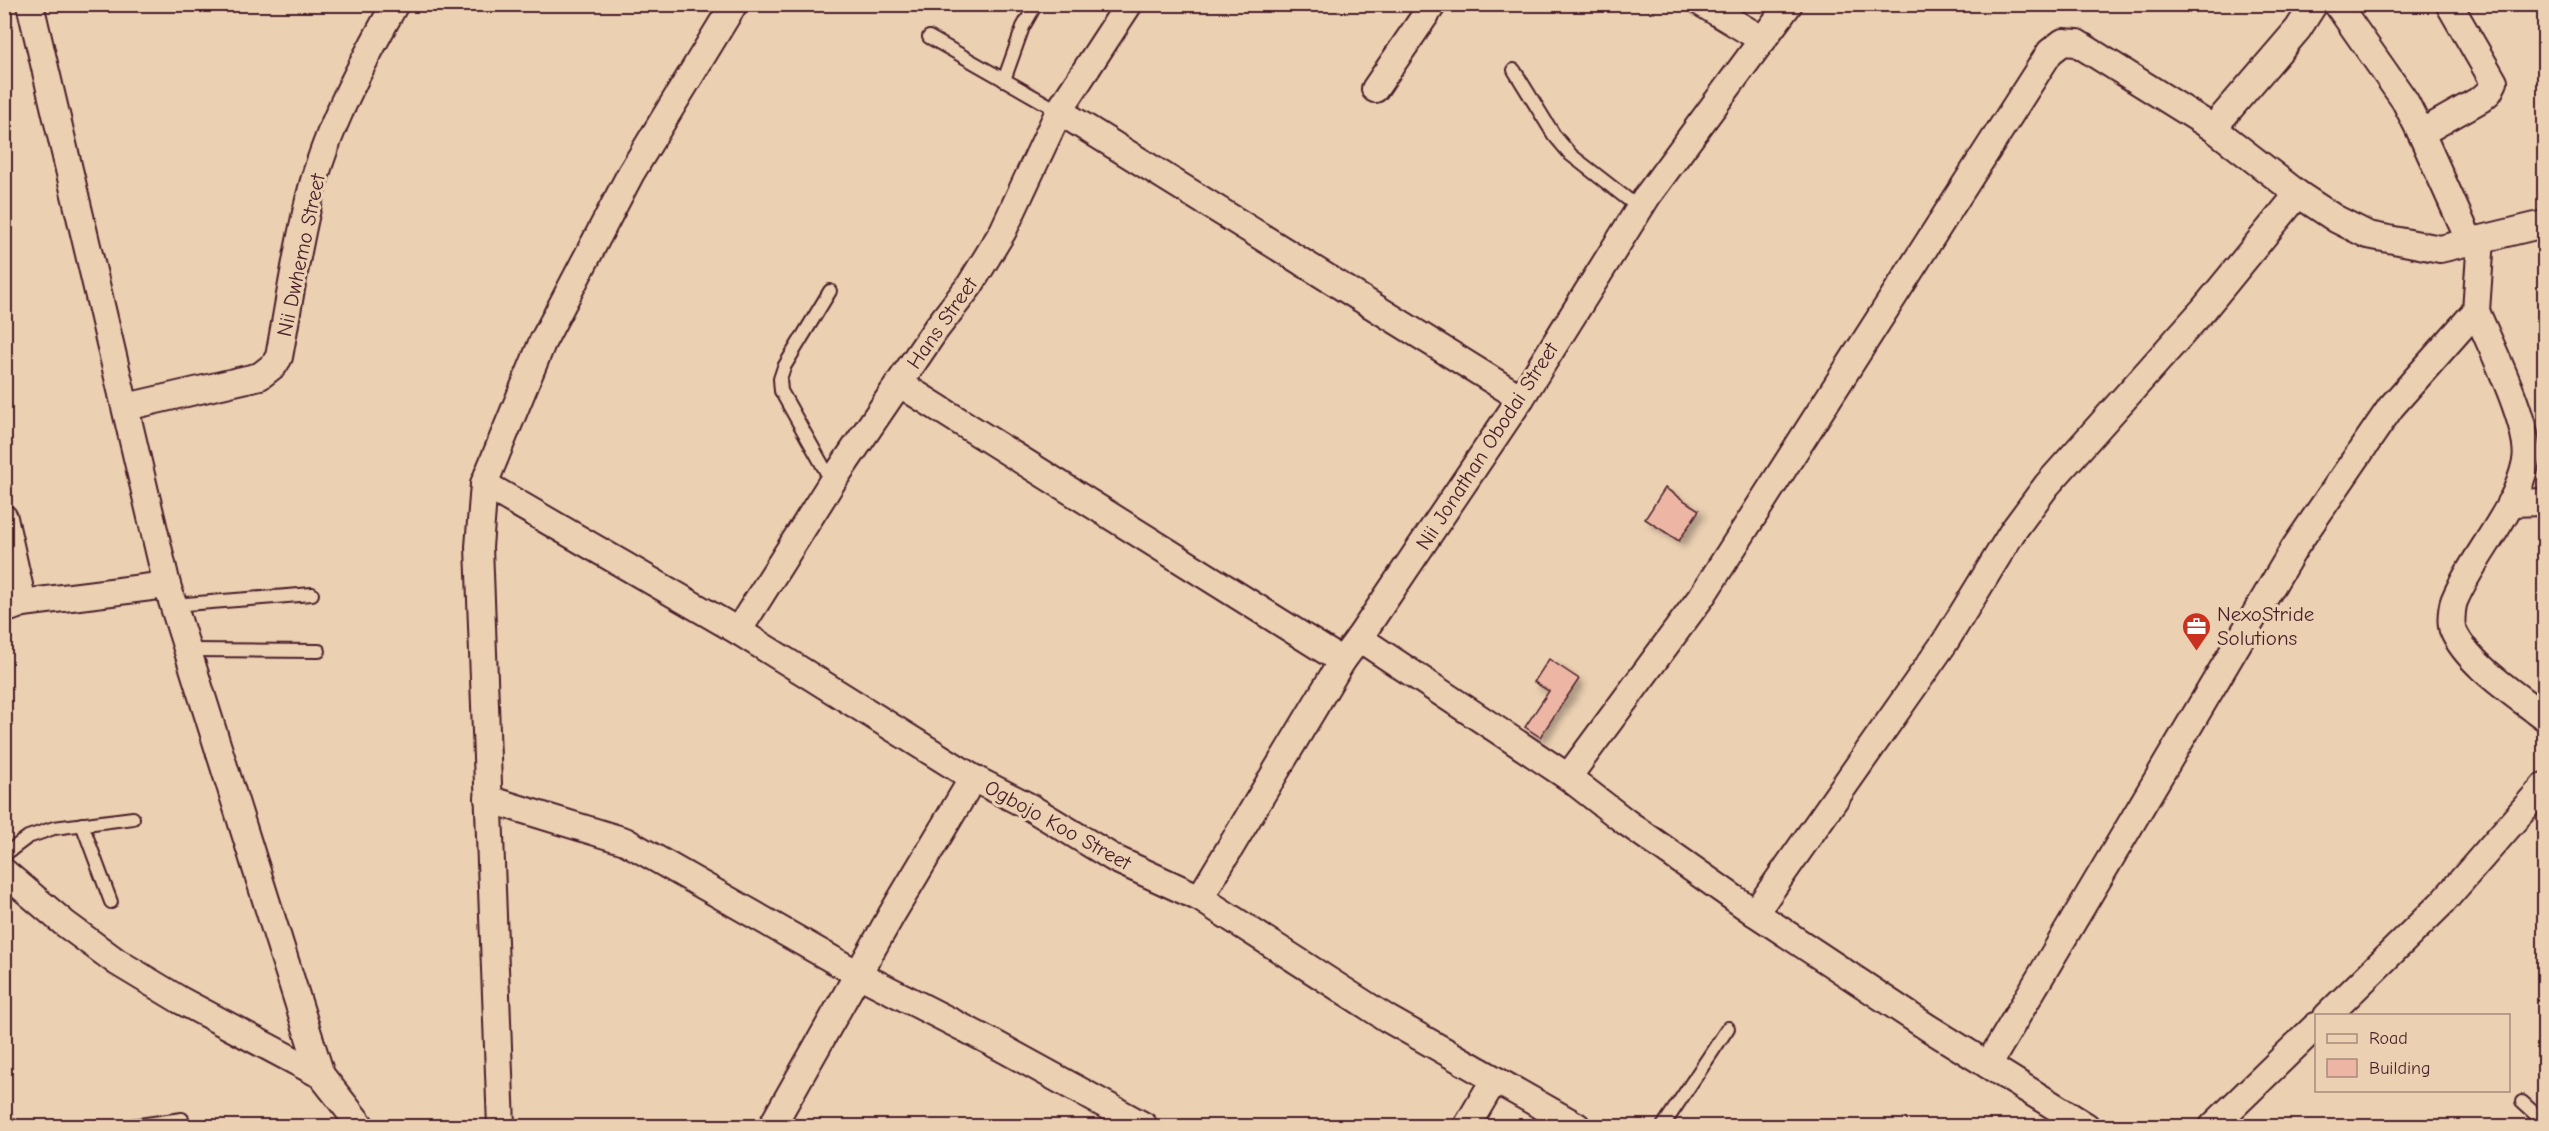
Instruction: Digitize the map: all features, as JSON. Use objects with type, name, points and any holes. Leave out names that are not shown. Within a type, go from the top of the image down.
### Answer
[{"type":"street","points":[[30,4],[170,595],[321,1075],[361,1126]]},
{"type":"street","name":"Nii Dwhemo Street","points":[[126,407],[260,376],[274,365],[279,357],[310,195],[328,141],[363,62],[395,4]]},
{"type":"street","points":[[501,1126],[479,547],[484,484],[553,321],[631,173],[735,4]]},
{"type":"street","name":"Hans Street","points":[[738,631],[832,482],[970,285],[1003,231],[1059,111],[1129,4]]},
{"type":"street","points":[[1375,89],[1433,4]]},
{"type":"street","points":[[1703,4],[1763,40]]},
{"type":"street","name":"Nii Jonathan Obodai Street","points":[[1200,898],[1342,661],[1521,398],[1639,208],[1789,4]]},
{"type":"street","points":[[2213,128],[2298,29],[2314,4]]},
{"type":"street","points":[[2337,4],[2405,101],[2476,240],[2476,311],[2524,428],[2526,460],[2510,503],[2454,600],[2452,628],[2466,651],[2544,717]]},
{"type":"street","points":[[2421,133],[2481,99],[2489,92],[2494,82],[2449,4]]},
{"type":"street","points":[[1568,777],[1702,596],[2050,52],[2064,42],[2077,43],[2213,128],[2298,194],[2336,219],[2368,235],[2440,249],[2544,224]]},
{"type":"street","points":[[1059,111],[1521,398]]},
{"type":"street","points":[[1755,913],[1945,642],[2013,531],[2047,485],[2204,309],[2298,194]]},
{"type":"street","points":[[1988,1065],[2295,547],[2391,407],[2476,311]]},
{"type":"street","points":[[900,384],[1342,661]]},
{"type":"street","points":[[484,484],[738,631],[973,778]]},
{"type":"street","points":[[2510,503],[2544,502]]},
{"type":"street","points":[[4,518],[14,607],[170,595]]},
{"type":"street","points":[[1359,639],[1568,777],[1626,822],[1755,913],[2086,1126]]},
{"type":"street","name":"Ogbojo Koo Street","points":[[772,1126],[973,778],[1028,806],[1115,859],[1200,898],[1388,1019],[1494,1080]]},
{"type":"street","points":[[2329,1014],[2442,903],[2544,786]]},
{"type":"street","points":[[488,798],[625,841],[858,974],[1003,1049],[1144,1126]]},
{"type":"street","points":[[4,872],[64,923],[117,962],[180,1000],[321,1075]]},
{"type":"street","points":[[2213,1126],[2315,1027]]},
{"type":"street","points":[[1467,1126],[1494,1080],[1576,1126]]},
{"type":"lane","points":[[1004,80],[1023,27],[1036,4]]},
{"type":"lane","points":[[929,37],[1059,111]]},
{"type":"lane","points":[[1514,70],[1554,135],[1571,155],[1639,208]]},
{"type":"lane","points":[[830,291],[784,367],[780,379],[781,391],[832,482]]},
{"type":"lane","points":[[170,595],[312,594]]},
{"type":"lane","points":[[187,650],[319,651]]},
{"type":"lane","points":[[4,855],[28,837],[54,828],[133,818]]},
{"type":"lane","points":[[82,824],[111,902]]},
{"type":"lane","points":[[1663,1126],[1728,1028]]},
{"type":"lane","points":[[2522,1102],[2544,1122]]},
{"type":"lane","points":[[132,1126],[182,1119]]},
{"type":"building","points":[[1665,488],[1699,510],[1679,541],[1645,519]]},
{"type":"building","points":[[1549,659],[1579,679],[1540,737],[1525,727],[1549,691],[1534,682]]},
{"type":"place","name":"NexoStride Solutions","points":[[2196,652]]}]
